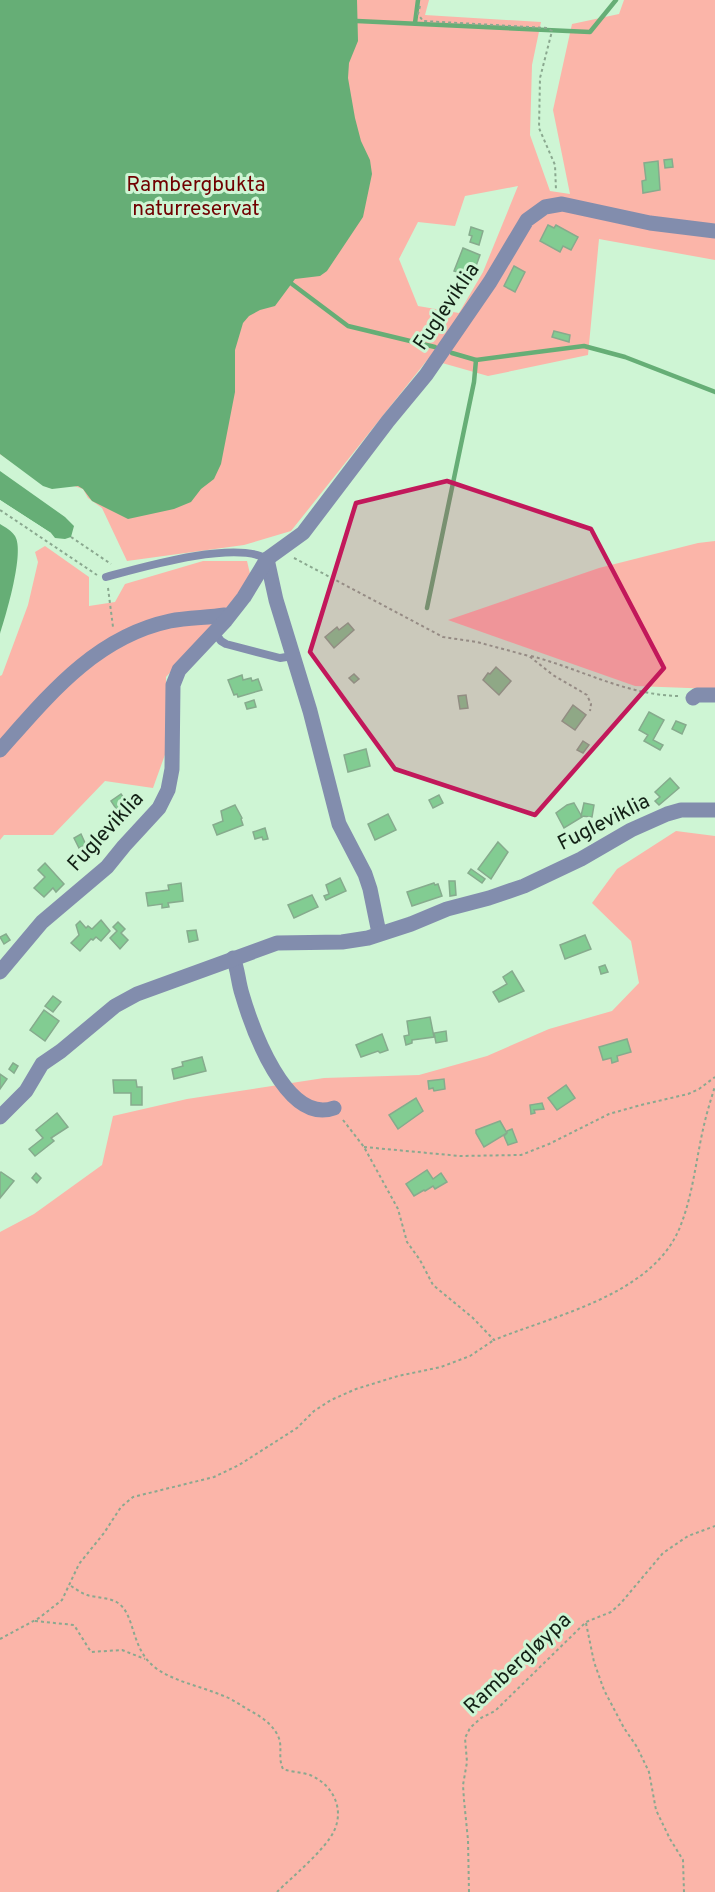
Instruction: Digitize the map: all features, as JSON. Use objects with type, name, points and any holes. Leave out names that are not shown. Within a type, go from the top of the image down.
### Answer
[{"type":"street","points":[[557,204],[650,223],[715,231]]},
{"type":"street","name":"Fugleviklia","points":[[0,972],[42,922],[107,867],[163,803],[172,769],[174,680],[178,670],[215,633],[244,597],[267,559],[303,533],[312,522],[448,345],[490,282],[527,220],[545,207],[557,204]]},
{"type":"street","points":[[267,559],[276,600],[310,711],[339,824],[365,874],[380,933]]},
{"type":"street","points":[[0,750],[64,680],[94,654],[114,642],[168,621],[228,616]]},
{"type":"street","points":[[693,698],[697,695],[715,695]]},
{"type":"street","name":"Fugleviklia","points":[[0,1117],[26,1091],[42,1064],[115,1006],[136,994],[277,943],[349,942],[368,938],[447,909],[524,886],[581,859],[631,830],[667,814],[681,810],[715,810]]},
{"type":"street","points":[[233,958],[243,997],[266,1056],[277,1077],[294,1096],[310,1108],[326,1111],[334,1108]]},
{"type":"lane","points":[[106,577],[193,557],[228,553],[259,554],[267,559]]},
{"type":"lane","points":[[215,633],[226,644],[280,658],[293,656]]},
{"type":"path","points":[[420,6],[418,14],[423,21],[547,28],[552,31],[540,78],[539,128],[555,165],[557,204]]},
{"type":"path","points":[[0,510],[94,573],[106,577],[113,619],[114,642]]},
{"type":"path","points":[[70,537],[124,572]]},
{"type":"path","points":[[283,549],[297,561],[443,638],[477,642],[528,656],[626,689],[661,696],[693,698]]},
{"type":"path","points":[[528,656],[553,675],[587,695],[591,704],[590,711]]},
{"type":"path","points":[[364,1148],[460,1156],[521,1155],[549,1144],[609,1114],[641,1104],[688,1094],[715,1077]]},
{"type":"path","points":[[0,1639],[34,1621],[62,1600],[79,1564],[121,1507],[133,1497],[214,1477],[239,1465],[297,1428],[314,1411],[331,1400],[356,1389],[441,1367],[470,1356],[494,1340],[558,1318],[613,1293],[638,1278],[666,1253],[680,1228],[691,1191],[704,1125],[715,1086]]},
{"type":"path","points":[[334,1108],[364,1148],[398,1209],[407,1242],[420,1260],[433,1285],[494,1340]]},
{"type":"path","name":"Rambergløypa","points":[[469,1892],[468,1840],[464,1800],[467,1762],[465,1738],[470,1728],[481,1718],[495,1711],[586,1622],[610,1612],[621,1603],[663,1553],[688,1536],[715,1526]]},
{"type":"path","points":[[70,1585],[86,1595],[118,1603],[125,1611],[136,1643],[145,1659]]},
{"type":"path","points":[[34,1621],[74,1625],[91,1652],[122,1650],[145,1659],[159,1670],[183,1682],[224,1695],[272,1726],[282,1747],[279,1759],[283,1769],[309,1774],[333,1792],[338,1804],[335,1830],[327,1842],[277,1892]]},
{"type":"path","points":[[586,1622],[594,1662],[604,1690],[649,1772],[656,1810],[682,1860],[684,1892]]},
{"type":"highlighted area","points":[[447,481],[591,529],[664,668],[535,815],[395,769],[310,652],[356,503]]},
{"type":"green space","name":"Rambergbukta naturreservat","points":[[0,0],[429,0],[425,15],[541,22],[532,65],[530,135],[550,191],[570,194],[553,110],[572,24],[619,14],[624,0],[715,0],[715,260],[599,239],[588,355],[488,376],[428,359],[291,531],[244,545],[127,561],[102,508],[88,498],[83,489],[74,486],[49,488],[0,454]],"holes":[[[518,186],[483,272],[459,313],[418,306],[399,259],[418,222],[455,226],[465,196]]]},
{"type":"green space","points":[[715,541],[715,689],[635,686],[448,620],[599,568],[698,543]]},
{"type":"green space","points":[[45,546],[89,577],[89,606],[115,602],[125,584],[203,561],[247,561],[251,578],[166,677],[167,749],[153,788],[105,781],[53,835],[4,835],[0,840],[0,676],[28,605],[38,562],[35,552]]},
{"type":"green space","points":[[676,831],[715,836],[715,1892],[0,1892],[0,1232],[34,1214],[102,1165],[113,1116],[187,1099],[324,1078],[419,1075],[487,1056],[549,1029],[612,1011],[639,983],[631,941],[592,903],[617,869]]},
{"type":"shaded area","name":"Rambergbukta naturreservat","points":[[0,0],[357,0],[358,41],[349,63],[348,78],[355,118],[361,141],[370,160],[372,174],[363,217],[327,271],[320,276],[295,279],[275,306],[260,310],[249,316],[243,323],[235,350],[235,392],[221,464],[214,479],[201,489],[191,502],[174,509],[128,519],[92,501],[78,486],[52,489],[43,486],[0,454]]},
{"type":"shaded area","points":[[0,471],[65,517],[74,526],[71,537],[55,538],[51,533],[0,500]]},
{"type":"shaded area","points":[[0,524],[15,536],[18,555],[14,584],[0,634]]},
{"type":"pier","points":[[0,500],[51,533],[47,534],[5,507]]},
{"type":"building","points":[[672,159],[673,167],[665,168],[664,160]]},
{"type":"building","points":[[658,161],[660,190],[643,193],[642,181],[646,180],[644,163]]},
{"type":"building","points":[[548,225],[554,228],[556,225],[578,237],[571,250],[563,246],[560,252],[540,241]]},
{"type":"building","points":[[471,227],[483,231],[479,245],[470,242]]},
{"type":"building","points":[[463,248],[480,255],[472,277],[454,271]]},
{"type":"building","points":[[514,266],[525,272],[515,292],[504,286]]},
{"type":"building","points":[[554,331],[570,335],[569,342],[552,337]]},
{"type":"building","points":[[348,623],[354,630],[334,648],[325,637],[337,627],[339,630]]},
{"type":"building","points":[[496,667],[511,681],[499,695],[483,680]]},
{"type":"building","points":[[354,674],[359,679],[354,683],[349,678]]},
{"type":"building","points":[[242,675],[243,680],[258,679],[262,690],[238,697],[237,694],[234,695],[228,680]]},
{"type":"building","points":[[466,695],[468,708],[460,709],[458,696]]},
{"type":"building","points":[[254,700],[256,707],[247,709],[245,703]]},
{"type":"building","points":[[573,705],[586,715],[575,730],[562,721]]},
{"type":"building","points":[[649,712],[664,720],[653,740],[663,745],[660,750],[644,741],[648,735],[639,730]]},
{"type":"building","points":[[676,721],[686,725],[682,734],[672,729]]},
{"type":"building","points":[[583,741],[589,745],[583,753],[577,750]]},
{"type":"building","points":[[366,749],[370,766],[348,772],[344,755]]},
{"type":"building","points":[[670,778],[679,788],[659,805],[655,801],[660,797],[655,792]]},
{"type":"building","points":[[121,794],[133,811],[114,825],[108,816],[117,810],[111,801]]},
{"type":"building","points":[[439,795],[443,803],[433,808],[429,800]]},
{"type":"building","points":[[574,803],[582,817],[564,828],[556,813]]},
{"type":"building","points":[[584,803],[594,805],[592,817],[581,816]]},
{"type":"building","points":[[235,805],[243,825],[217,835],[213,825],[223,821],[221,811]]},
{"type":"building","points":[[388,814],[396,830],[375,840],[368,824]]},
{"type":"building","points":[[265,828],[268,839],[263,840],[262,837],[255,839],[253,832]]},
{"type":"building","points":[[81,834],[86,845],[79,848],[74,838]]},
{"type":"building","points":[[498,842],[508,852],[491,879],[478,869]]},
{"type":"building","points":[[93,846],[97,853],[85,860],[81,854]]},
{"type":"building","points":[[45,863],[64,884],[56,892],[53,888],[44,897],[34,888],[45,877],[38,870]]},
{"type":"building","points":[[471,869],[485,879],[482,883],[468,873]]},
{"type":"building","points":[[340,878],[346,891],[326,900],[324,896],[329,894],[326,885]]},
{"type":"building","points":[[449,881],[455,881],[456,895],[450,896]]},
{"type":"building","points":[[181,883],[183,901],[168,903],[169,907],[162,908],[162,904],[148,906],[146,893],[169,890],[168,885]]},
{"type":"building","points":[[434,883],[438,884],[442,896],[412,906],[407,892]]},
{"type":"building","points":[[312,895],[318,907],[294,918],[288,905]]},
{"type":"building","points":[[101,920],[110,931],[101,941],[96,937],[91,939],[80,951],[71,943],[79,935],[76,925],[80,921],[86,928],[88,926],[92,929]]},
{"type":"building","points":[[118,922],[125,929],[121,933],[128,940],[120,949],[110,938],[117,931],[113,927]]},
{"type":"building","points":[[196,930],[198,940],[189,942],[187,931]]},
{"type":"building","points":[[6,934],[10,940],[4,944],[0,937]]},
{"type":"building","points":[[585,935],[591,949],[565,959],[560,945]]},
{"type":"building","points":[[605,965],[608,972],[601,974],[599,967]]},
{"type":"building","points":[[512,971],[524,991],[499,1002],[493,992],[507,984],[503,977]]},
{"type":"building","points":[[53,996],[61,1002],[53,1012],[45,1006]]},
{"type":"building","points":[[44,1010],[59,1021],[45,1041],[30,1030]]},
{"type":"building","points":[[430,1017],[434,1037],[412,1040],[412,1043],[406,1045],[404,1036],[409,1035],[407,1021]]},
{"type":"building","points":[[446,1031],[447,1041],[436,1043],[434,1033]]},
{"type":"building","points":[[382,1034],[388,1050],[361,1057],[356,1045]]},
{"type":"building","points":[[627,1039],[631,1052],[617,1056],[618,1061],[612,1063],[611,1058],[603,1060],[599,1047]]},
{"type":"building","points":[[202,1057],[206,1071],[174,1079],[172,1069],[183,1066],[182,1062]]},
{"type":"building","points":[[13,1063],[18,1066],[14,1073],[9,1069]]},
{"type":"building","points":[[0,1074],[7,1079],[0,1089]]},
{"type":"building","points":[[444,1079],[445,1089],[434,1091],[433,1088],[429,1089],[428,1081]]},
{"type":"building","points":[[113,1080],[136,1080],[137,1087],[142,1087],[142,1105],[131,1105],[131,1093],[114,1093]]},
{"type":"building","points":[[566,1085],[575,1098],[557,1110],[548,1098]]},
{"type":"building","points":[[416,1098],[423,1111],[398,1129],[389,1115]]},
{"type":"building","points":[[542,1103],[544,1109],[534,1110],[535,1113],[531,1114],[530,1105]]},
{"type":"building","points":[[57,1113],[68,1127],[51,1138],[54,1141],[35,1156],[29,1149],[43,1138],[36,1130]]},
{"type":"building","points":[[500,1121],[507,1133],[484,1147],[476,1130]]},
{"type":"building","points":[[512,1129],[517,1142],[508,1145],[504,1136]]},
{"type":"building","points":[[427,1170],[433,1179],[441,1173],[447,1182],[414,1196],[406,1184]]},
{"type":"building","points":[[0,1173],[14,1181],[0,1198]]},
{"type":"building","points":[[36,1173],[41,1178],[37,1183],[32,1178]]},
{"type":"waterway","points":[[415,23],[418,0]]},
{"type":"waterway","points":[[357,21],[590,32],[616,0]]},
{"type":"waterway","points":[[292,284],[348,326],[435,347]]},
{"type":"waterway","points":[[452,353],[476,360],[584,346],[625,357],[715,392]]},
{"type":"waterway","points":[[427,608],[474,382],[476,360]]}]
